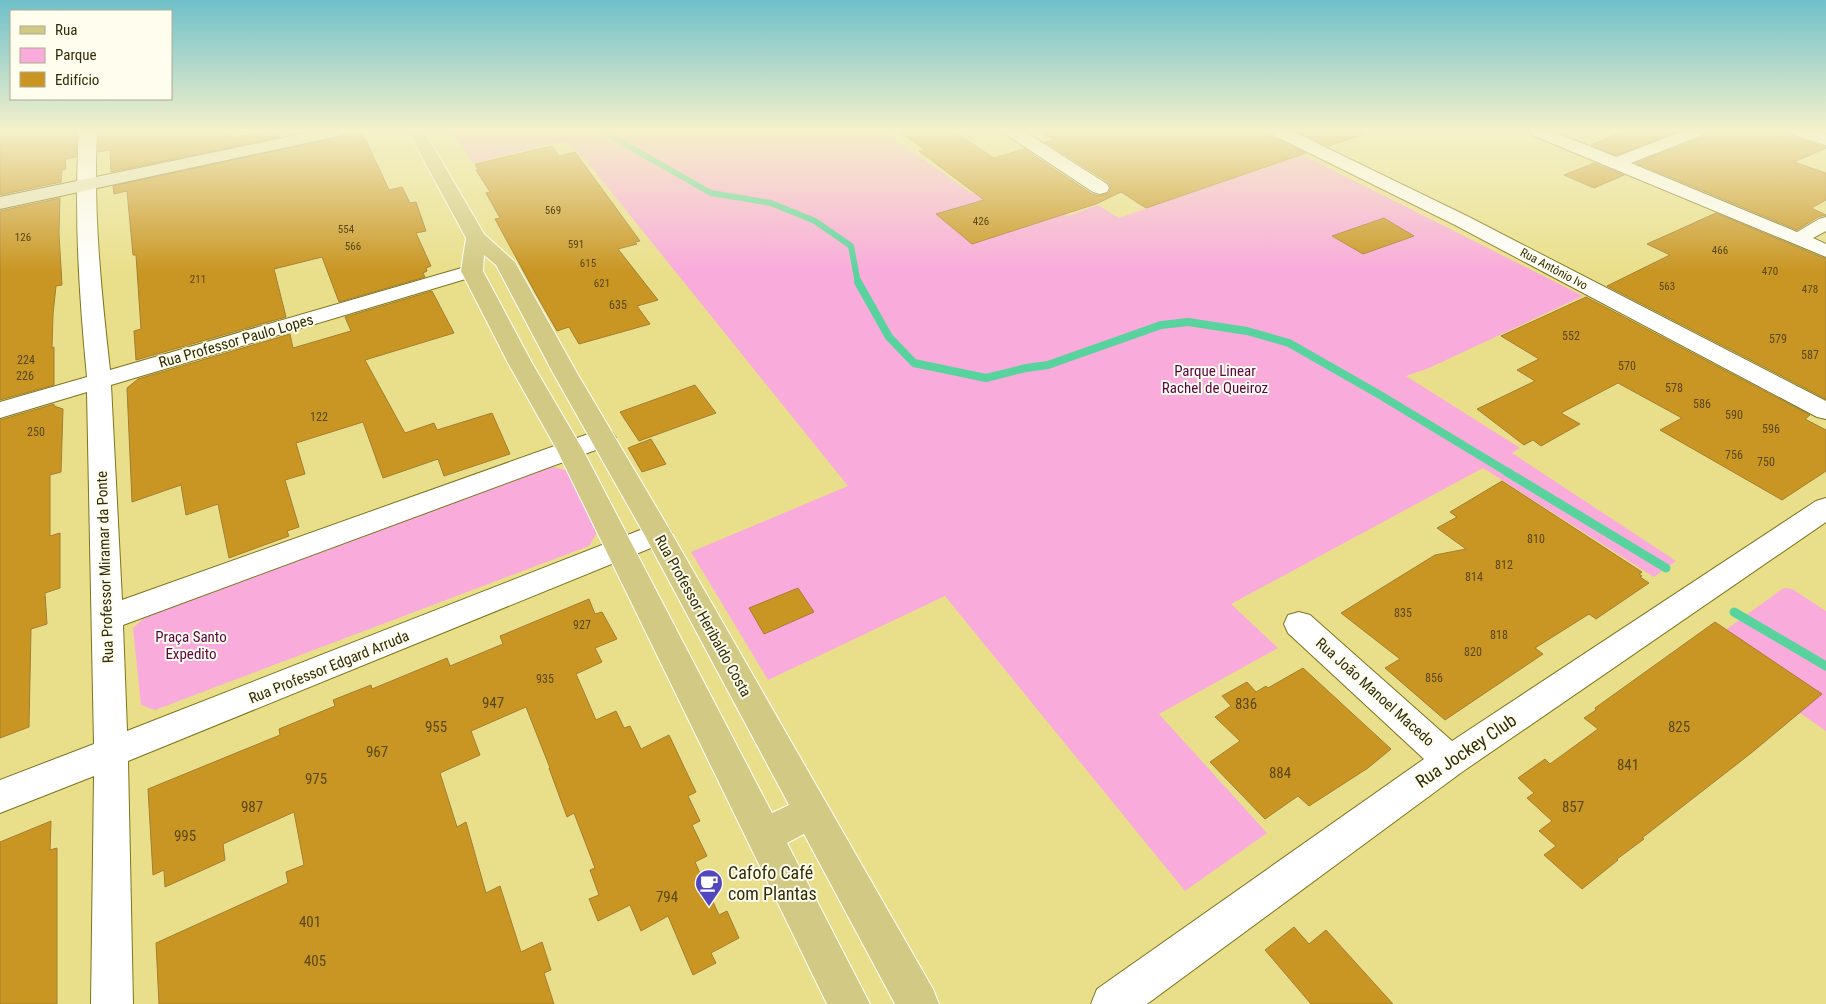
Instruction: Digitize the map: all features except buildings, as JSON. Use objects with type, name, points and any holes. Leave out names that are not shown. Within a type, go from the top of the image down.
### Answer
[{"type":"main road","points":[[0,203],[114,178]]},
{"type":"main road","name":"Rua Professor Heribaldo Costa","points":[[443,178],[476,238],[505,262],[918,1004]]},
{"type":"main road","points":[[476,238],[472,271],[520,363],[570,450],[849,1004]]},
{"type":"main road","points":[[764,836],[811,812]]},
{"type":"street","name":"Rua Professor Miramar da Ponte","points":[[85,178],[89,281],[100,381],[111,754],[112,1004]]},
{"type":"street","points":[[1085,178],[1100,188]]},
{"type":"street","name":"Rua Antônio Ivo","points":[[1375,178],[1462,221],[1826,411]]},
{"type":"street","points":[[1652,178],[1826,251]]},
{"type":"street","points":[[1798,239],[1826,223]]},
{"type":"street","name":"Rua Professor Paulo Lopes","points":[[0,410],[472,271]]},
{"type":"street","points":[[107,618],[603,438]]},
{"type":"street","name":"Rua Jockey Club","points":[[1112,1004],[1450,761],[1826,508]]},
{"type":"street","name":"Rua Professor Edgard Arruda","points":[[0,797],[620,551],[658,534]]},
{"type":"street","name":"Rua João Manoel Macedo","points":[[1299,624],[1450,761]]},
{"type":"green space","name":"Parque Linear Rachel de Queiroz","points":[[600,178],[950,178],[971,193],[1068,216],[1098,205],[1119,218],[1233,178],[1348,178],[1583,296],[1429,368],[1406,376],[1520,448],[1512,453],[1676,561],[1654,577],[1483,468],[1231,604],[1278,648],[1159,714],[1267,833],[1185,891],[945,596],[768,680],[691,552],[848,486]]},
{"type":"green space","name":"Praça Santo Expedito","points":[[553,467],[569,471],[598,531],[589,546],[155,710],[141,705],[133,628],[155,608]]},
{"type":"green space","points":[[1786,588],[1792,589],[1826,611],[1826,731],[1710,650],[1709,642]]},
{"type":"waterway","points":[[684,178],[711,193],[771,203],[815,221],[851,246],[858,283]]},
{"type":"waterway","points":[[858,282],[889,337],[914,363],[986,378],[1026,368],[1048,365],[1161,325],[1188,322],[1247,331],[1289,343],[1380,395],[1509,473]]},
{"type":"waterway","points":[[1507,472],[1666,568]]},
{"type":"waterway","points":[[1734,612],[1826,666]]},
{"type":"place","name":"Cafofo Café com Plantas","points":[[709,907]]}]
